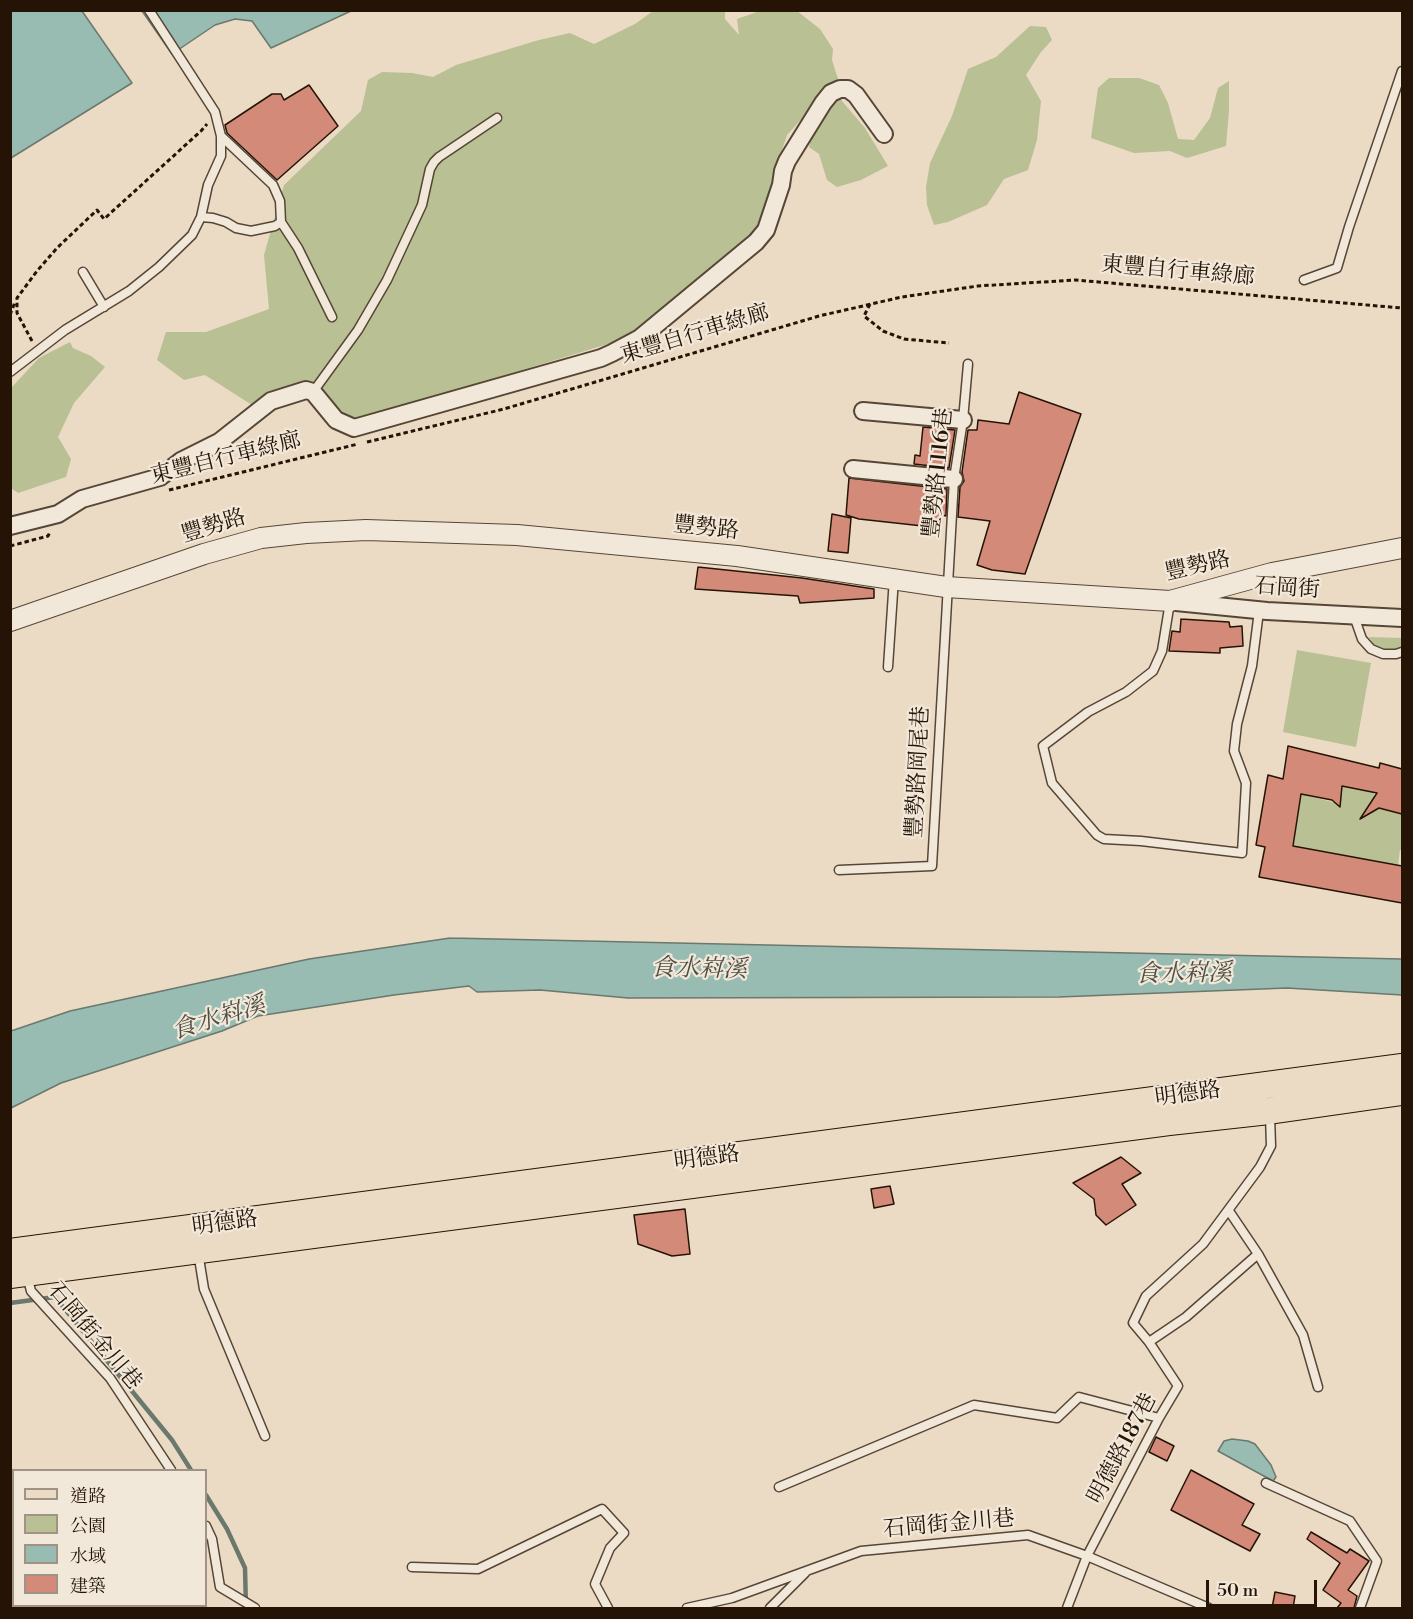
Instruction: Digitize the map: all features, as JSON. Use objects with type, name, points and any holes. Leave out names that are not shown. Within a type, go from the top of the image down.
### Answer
[{"type":"main road","name":"明德路","points":[[18,1263],[198,1251],[1017,1130],[1402,1067]]},
{"type":"main road","name":"明德路","points":[[18,1263],[1017,1130],[1169,1122],[1269,1111],[1402,1092]]},
{"type":"street","points":[[10,526],[58,514],[82,499],[160,477],[181,461],[219,442],[271,401],[306,390],[313,392],[336,420],[354,428],[601,358],[640,338],[756,242],[766,230],[782,185],[783,171],[787,161],[831,93],[840,89],[848,89],[856,95],[884,134]]},
{"type":"street","points":[[863,411],[963,420]]},
{"type":"street","points":[[853,469],[954,479]]},
{"type":"street","name":"豐勢路","points":[[10,621],[204,554],[261,538],[306,533],[366,531],[517,535],[737,556],[946,586],[1170,601],[1272,573],[1402,548]]},
{"type":"street","name":"石岡街","points":[[1170,601],[1259,611],[1402,618]]},
{"type":"lane","points":[[10,372],[65,330],[104,308],[159,267],[192,235],[201,217],[208,185],[221,156],[221,136],[215,112],[149,10]]},
{"type":"lane","points":[[1304,280],[1337,267],[1402,71]]},
{"type":"lane","points":[[313,392],[358,330],[387,280],[422,205],[430,169],[434,162],[497,118]]},
{"type":"lane","points":[[221,136],[273,185],[280,201],[281,222],[298,248],[332,317]]},
{"type":"lane","points":[[201,217],[219,220],[236,228],[251,231],[275,226],[281,222]]},
{"type":"lane","points":[[83,272],[104,308]]},
{"type":"lane","name":"豐勢路1116巷","points":[[946,586],[954,479],[963,420],[968,364]]},
{"type":"lane","points":[[888,667],[894,578]]},
{"type":"lane","name":"豐勢路岡尾巷","points":[[839,870],[932,866],[946,586]]},
{"type":"lane","points":[[1170,601],[1162,651],[1154,671],[1126,692],[1088,712],[1043,746],[1052,783],[1097,835],[1104,839],[1142,841],[1242,853],[1246,783],[1234,751],[1237,724],[1252,666],[1259,611]]},
{"type":"lane","points":[[1353,615],[1362,639],[1371,649],[1383,654],[1402,652]]},
{"type":"lane","name":"明德路187巷","points":[[1067,1608],[1087,1556],[1178,1386],[1149,1342],[1133,1323],[1146,1296],[1203,1244],[1260,1167],[1271,1146],[1269,1111]]},
{"type":"lane","points":[[1229,1211],[1258,1254],[1303,1335],[1318,1388]]},
{"type":"lane","points":[[198,1251],[204,1289],[265,1436]]},
{"type":"lane","points":[[1149,1342],[1186,1317],[1258,1254]]},
{"type":"lane","name":"石岡街金川巷","points":[[18,1263],[31,1292],[110,1378],[170,1469]]},
{"type":"lane","points":[[779,1487],[974,1405],[1057,1418],[1079,1397],[1159,1418]]},
{"type":"lane","points":[[1266,1483],[1350,1521],[1377,1561],[1360,1608]]},
{"type":"lane","points":[[412,1567],[478,1569],[602,1509],[624,1533],[610,1548],[595,1584],[608,1608]]},
{"type":"lane","points":[[207,1528],[212,1539],[220,1587],[255,1608]]},
{"type":"lane","name":"石岡街金川巷","points":[[687,1608],[732,1598],[861,1551],[1028,1535],[1087,1556],[1209,1608]]},
{"type":"lane","points":[[771,1608],[807,1570]]},
{"type":"path","points":[[10,315],[17,298],[57,248],[97,210],[104,219],[201,131],[215,112]]},
{"type":"path","name":"東豐自行車綠廊","points":[[162,491],[504,409],[819,316],[902,297],[978,286],[1075,280],[1402,308]]},
{"type":"path","points":[[17,298],[17,313],[37,351]]},
{"type":"path","points":[[870,304],[864,316],[883,331],[904,339],[949,343]]},
{"type":"green space","points":[[653,11],[725,11],[725,19],[739,35],[737,19],[760,11],[797,11],[820,29],[833,49],[832,60],[838,79],[787,135],[772,180],[769,206],[761,226],[749,244],[687,293],[621,340],[355,421],[339,412],[328,396],[309,386],[280,391],[252,405],[205,375],[184,380],[157,360],[166,332],[206,332],[269,309],[264,255],[284,185],[361,111],[368,80],[382,72],[412,73],[433,77],[456,65],[570,33],[594,44],[635,24]]},
{"type":"green space","points":[[1030,26],[1046,27],[1052,40],[1026,75],[1041,101],[1037,140],[1028,170],[1004,179],[987,205],[948,222],[934,225],[927,205],[926,187],[930,163],[952,116],[968,69],[996,57]]},
{"type":"green space","points":[[1109,78],[1139,78],[1159,85],[1168,103],[1178,139],[1194,140],[1210,118],[1218,88],[1229,81],[1226,146],[1187,158],[1170,151],[1134,153],[1091,138],[1098,88]]},
{"type":"green space","points":[[836,94],[865,128],[888,166],[861,180],[837,187],[827,180],[819,154],[809,147],[814,116]]},
{"type":"green space","points":[[70,342],[73,348],[91,356],[105,367],[74,403],[58,437],[71,459],[66,477],[18,493],[11,488],[11,388],[39,358]]},
{"type":"green space","points":[[1369,637],[1402,638],[1402,646],[1396,650],[1386,650],[1375,646]]},
{"type":"green space","points":[[1297,650],[1371,663],[1356,747],[1283,732]]},
{"type":"green space","points":[[1341,785],[1374,792],[1374,810],[1379,808],[1402,814],[1402,850],[1400,850],[1398,865],[1293,846],[1301,794],[1336,803]]},
{"type":"water","points":[[11,10],[82,11],[132,83],[11,158]]},
{"type":"water","points":[[142,11],[351,11],[271,48],[252,21],[235,19],[215,25],[172,54]]},
{"type":"water","name":"食水嵙溪","points":[[450,938],[1402,959],[1402,995],[1287,988],[1059,997],[628,998],[540,990],[477,992],[469,986],[258,1016],[222,1031],[61,1083],[11,1108],[11,1031],[70,1011],[309,959]]},
{"type":"water","points":[[1232,1439],[1255,1444],[1271,1465],[1276,1477],[1273,1481],[1218,1451],[1224,1441]]},
{"type":"building","points":[[309,85],[338,126],[277,180],[227,133],[225,125],[272,94],[281,94],[284,100]]},
{"type":"building","points":[[1019,392],[1081,414],[1025,574],[992,570],[977,565],[990,521],[958,517],[960,487],[964,481],[962,472],[968,430],[977,430],[978,420],[1009,424]]},
{"type":"building","points":[[923,427],[955,430],[949,468],[914,464],[915,455],[920,456]]},
{"type":"building","points":[[849,478],[947,489],[946,516],[942,515],[941,528],[859,519],[846,515]]},
{"type":"building","points":[[832,514],[851,518],[848,553],[828,551]]},
{"type":"building","points":[[698,567],[802,578],[874,589],[874,598],[800,603],[798,596],[695,589]]},
{"type":"building","points":[[1181,619],[1229,622],[1230,627],[1242,626],[1243,646],[1220,648],[1220,653],[1169,651],[1172,631],[1180,632]]},
{"type":"building","points":[[1288,746],[1379,768],[1380,763],[1402,769],[1402,814],[1379,808],[1360,819],[1377,793],[1342,786],[1340,807],[1332,800],[1301,794],[1293,846],[1402,866],[1402,903],[1259,877],[1265,847],[1256,845],[1268,775],[1283,779]]},
{"type":"building","points":[[1121,1157],[1141,1173],[1122,1184],[1136,1205],[1106,1225],[1096,1215],[1094,1199],[1073,1183]]},
{"type":"building","points":[[890,1186],[894,1204],[874,1208],[871,1189]]},
{"type":"building","points":[[685,1209],[690,1254],[672,1256],[638,1244],[634,1215]]},
{"type":"building","points":[[1156,1437],[1174,1446],[1167,1461],[1149,1452]]},
{"type":"building","points":[[1191,1470],[1254,1504],[1242,1525],[1260,1534],[1250,1551],[1171,1510]]},
{"type":"building","points":[[1311,1532],[1347,1553],[1350,1549],[1369,1561],[1348,1590],[1357,1596],[1354,1608],[1337,1608],[1341,1603],[1323,1590],[1340,1563],[1307,1539]]},
{"type":"building","points":[[1275,1592],[1295,1596],[1293,1608],[1272,1608]]},
{"type":"waterway","points":[[10,1303],[55,1297],[172,1440],[190,1469]]},
{"type":"waterway","points":[[207,1497],[227,1529],[245,1568],[246,1608]]}]
